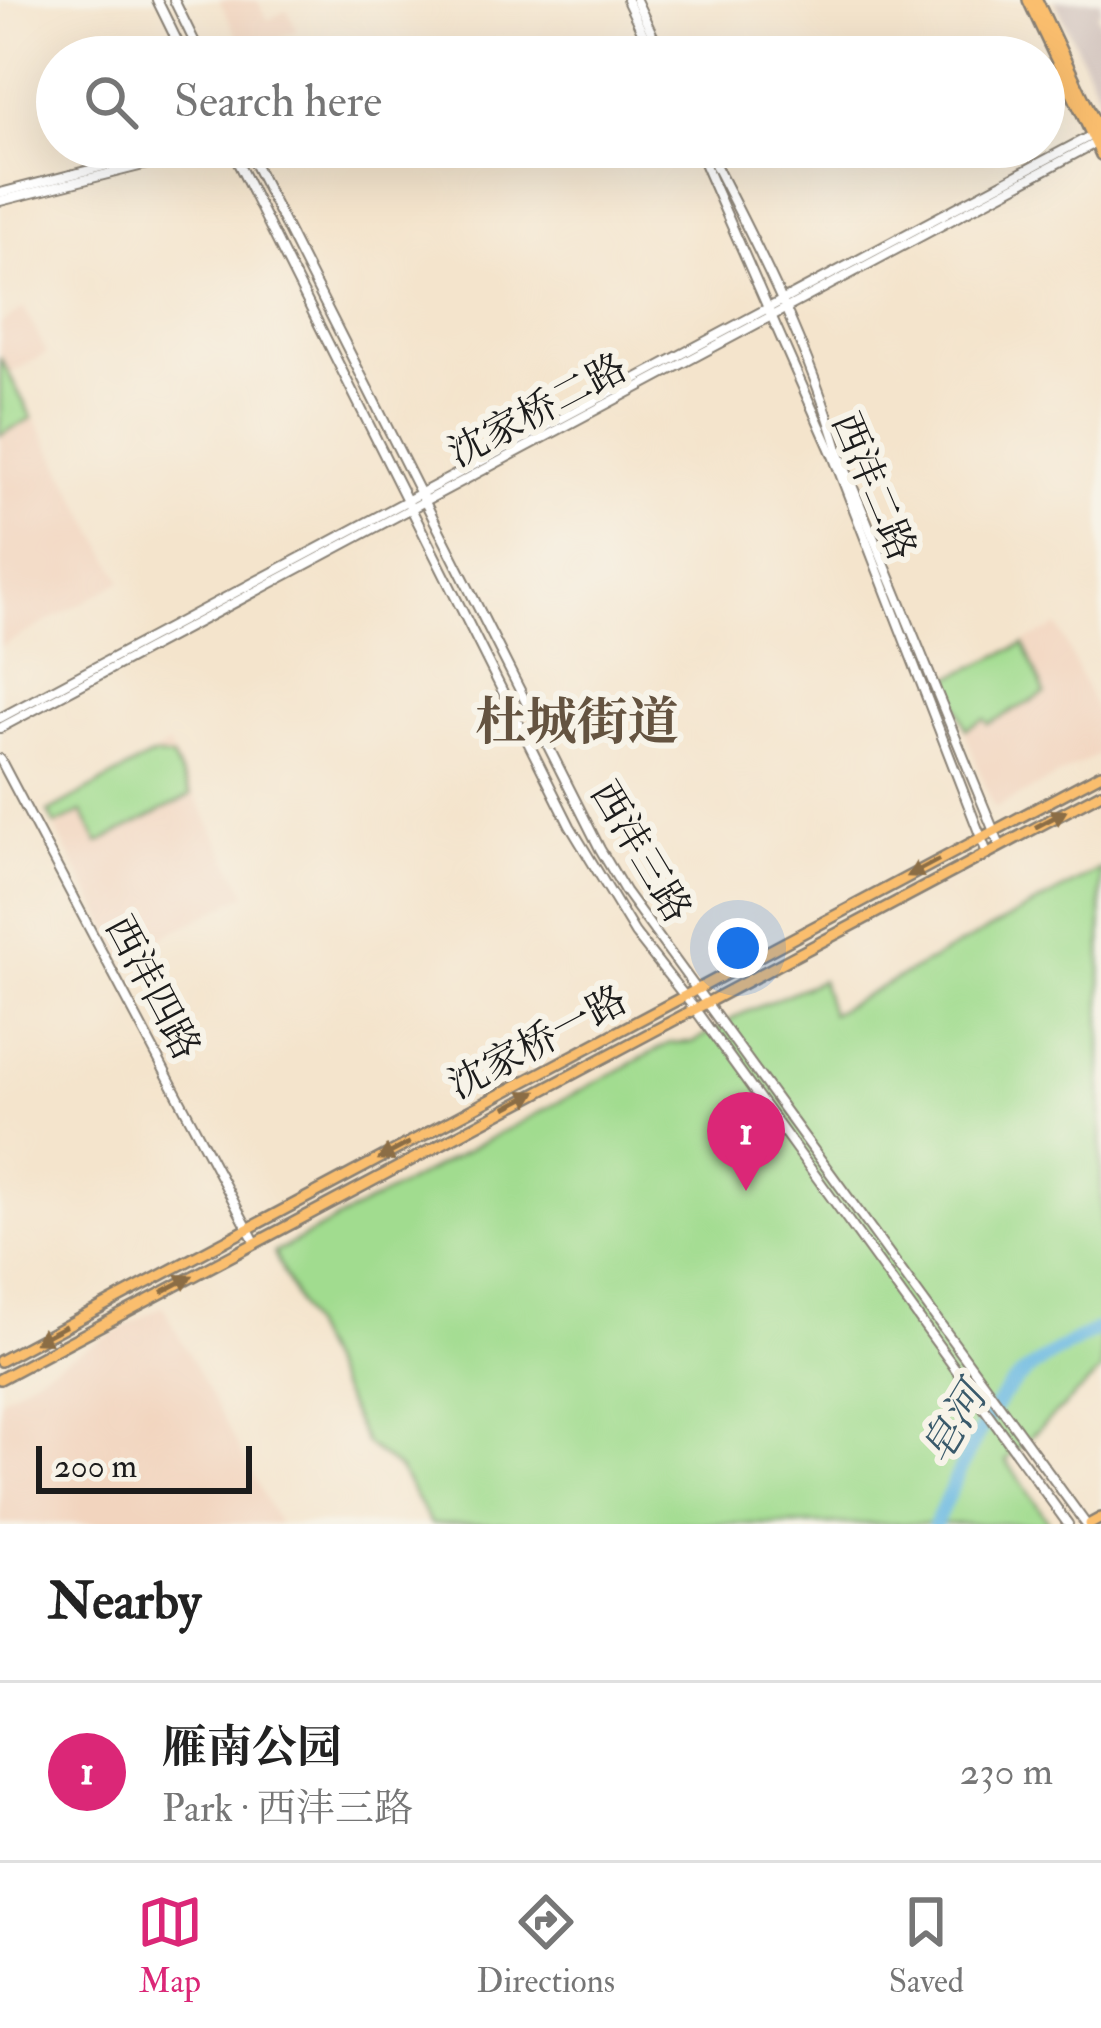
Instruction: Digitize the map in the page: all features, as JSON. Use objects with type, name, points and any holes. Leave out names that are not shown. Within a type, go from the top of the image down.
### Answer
[{"type":"main road","points":[[1033,0],[1050,36]]},
{"type":"main road","points":[[1065,67],[1098,136],[1101,154]]},
{"type":"main road","name":"沈家桥一路","points":[[0,1361],[1101,774]]},
{"type":"main road","name":"沈家桥一路","points":[[0,1379],[1101,793]]},
{"type":"main road","points":[[1088,1524],[1101,1518]]},
{"type":"street","points":[[157,0],[175,36]]},
{"type":"street","points":[[174,0],[192,36]]},
{"type":"street","points":[[627,0],[644,36]]},
{"type":"street","points":[[636,0],[654,36]]},
{"type":"street","name":"沈家桥二路","points":[[1065,153],[1098,136]]},
{"type":"street","name":"沈家桥二路","points":[[1065,154],[1098,136]]},
{"type":"street","points":[[0,197],[103,168]]},
{"type":"street","points":[[0,197],[125,168]]},
{"type":"street","name":"西沣三路","points":[[240,168],[588,858],[635,933],[1068,1524]]},
{"type":"street","name":"西沣三路","points":[[256,168],[600,849],[650,928],[1088,1524]]},
{"type":"street","name":"西沣二路","points":[[711,168],[842,480],[987,853]]},
{"type":"street","name":"西沣二路","points":[[713,168],[783,299],[840,456],[1000,847]]},
{"type":"street","name":"沈家桥二路","points":[[0,718],[407,506],[424,504],[771,311],[783,299],[1036,168]]},
{"type":"street","name":"沈家桥二路","points":[[0,728],[407,506],[418,493],[771,311],[787,310],[1041,168]]},
{"type":"street","name":"西沣四路","points":[[0,759],[255,1242]]},
{"type":"shaded area","points":[[219,0],[257,0],[268,20],[287,10],[297,30],[285,36],[237,36]]},
{"type":"shaded area","points":[[1055,0],[1101,0],[1097,13],[1101,100]]},
{"type":"shaded area","points":[[24,308],[47,353],[10,373],[122,581],[0,647],[0,324]]},
{"type":"shaded area","points":[[1058,626],[1101,722],[1101,753],[994,809],[945,678]]},
{"type":"shaded area","points":[[168,745],[247,894],[124,957],[46,811]]},
{"type":"shaded area","points":[[163,1306],[279,1524],[0,1524],[0,1399]]},
{"type":"green space","points":[[0,357],[32,418],[0,435]]},
{"type":"green space","points":[[1024,644],[1045,694],[988,724],[985,719],[966,729],[947,679]]},
{"type":"green space","points":[[153,755],[172,758],[191,795],[98,843],[82,812],[55,825],[48,812]]},
{"type":"green space","points":[[1101,869],[1101,1371],[1006,1460],[1046,1524],[431,1524],[400,1470],[366,1444],[274,1253],[670,1043],[694,1042],[739,1015],[821,980],[831,1014]]},
{"type":"waterway","name":"皂河","points":[[935,1524],[972,1446],[1007,1391],[1039,1363],[1101,1328]]},
{"type":"place","name":"雁南公园","points":[[746,1191]]},
{"type":"district","name":"杜城街道","points":[[577,721]]}]
